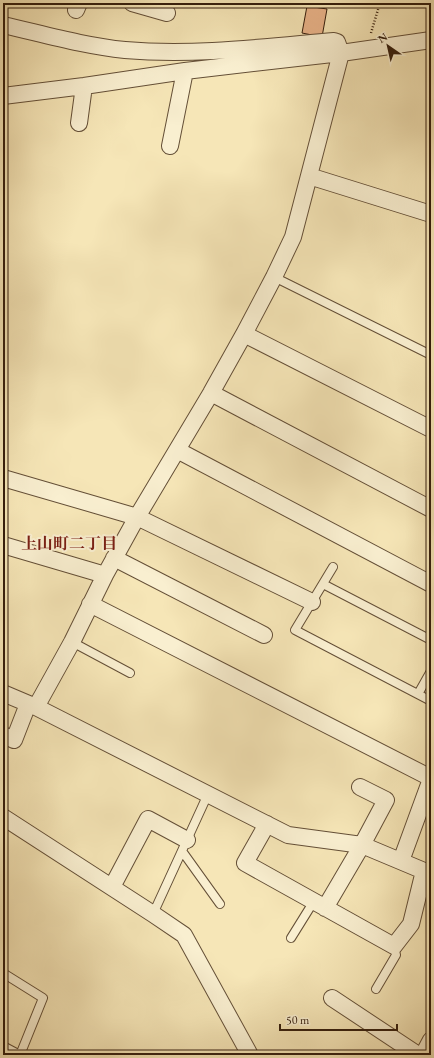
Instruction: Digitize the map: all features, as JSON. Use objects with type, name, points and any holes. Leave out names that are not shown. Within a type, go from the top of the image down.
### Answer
[{"type":"street","points":[[132,3],[167,13]]},
{"type":"street","points":[[3,25],[74,42],[125,50],[194,52],[334,41],[337,42],[341,53],[293,237],[274,277],[244,334],[177,450],[136,517],[90,604],[72,642],[32,706],[14,740],[3,735]]},
{"type":"street","points":[[3,96],[185,71],[341,53],[431,40]]},
{"type":"street","points":[[170,146],[185,71]]},
{"type":"street","points":[[79,123],[84,86]]},
{"type":"street","points":[[309,176],[431,214]]},
{"type":"street","points":[[244,334],[431,429]]},
{"type":"street","points":[[210,393],[431,509]]},
{"type":"street","points":[[177,450],[431,584]]},
{"type":"street","points":[[3,478],[136,517],[312,602]]},
{"type":"street","points":[[3,545],[105,575]]},
{"type":"street","points":[[114,558],[264,635]]},
{"type":"street","points":[[90,604],[431,779],[401,861]]},
{"type":"street","points":[[3,693],[32,706],[208,794],[267,824],[288,835],[362,845],[424,871],[411,924],[394,946],[245,863],[267,824]]},
{"type":"street","points":[[319,904],[362,845],[386,800],[360,787]]},
{"type":"street","points":[[3,817],[184,935],[250,1055]]},
{"type":"street","points":[[112,887],[148,819],[184,846]]},
{"type":"street","points":[[332,998],[418,1055]]},
{"type":"street","points":[[423,1055],[431,1040]]},
{"type":"lane","points":[[274,277],[431,355]]},
{"type":"lane","points":[[333,567],[295,630],[431,700]]},
{"type":"lane","points":[[323,584],[431,640]]},
{"type":"lane","points":[[72,642],[130,673]]},
{"type":"lane","points":[[418,694],[431,670]]},
{"type":"lane","points":[[153,914],[208,794]]},
{"type":"lane","points":[[184,846],[220,904]]},
{"type":"lane","points":[[291,938],[319,904]]},
{"type":"lane","points":[[376,989],[396,955],[394,946]]},
{"type":"lane","points":[[3,973],[43,998],[20,1055],[3,1046]]},
{"type":"path","points":[[366,49],[380,3]]},
{"type":"building","points":[[310,3],[327,3],[326,7]]},
{"type":"building","points":[[307,6],[327,9],[322,37],[302,33]]},
{"type":"district","name":"上山町二丁目","points":[[69,543]]}]
